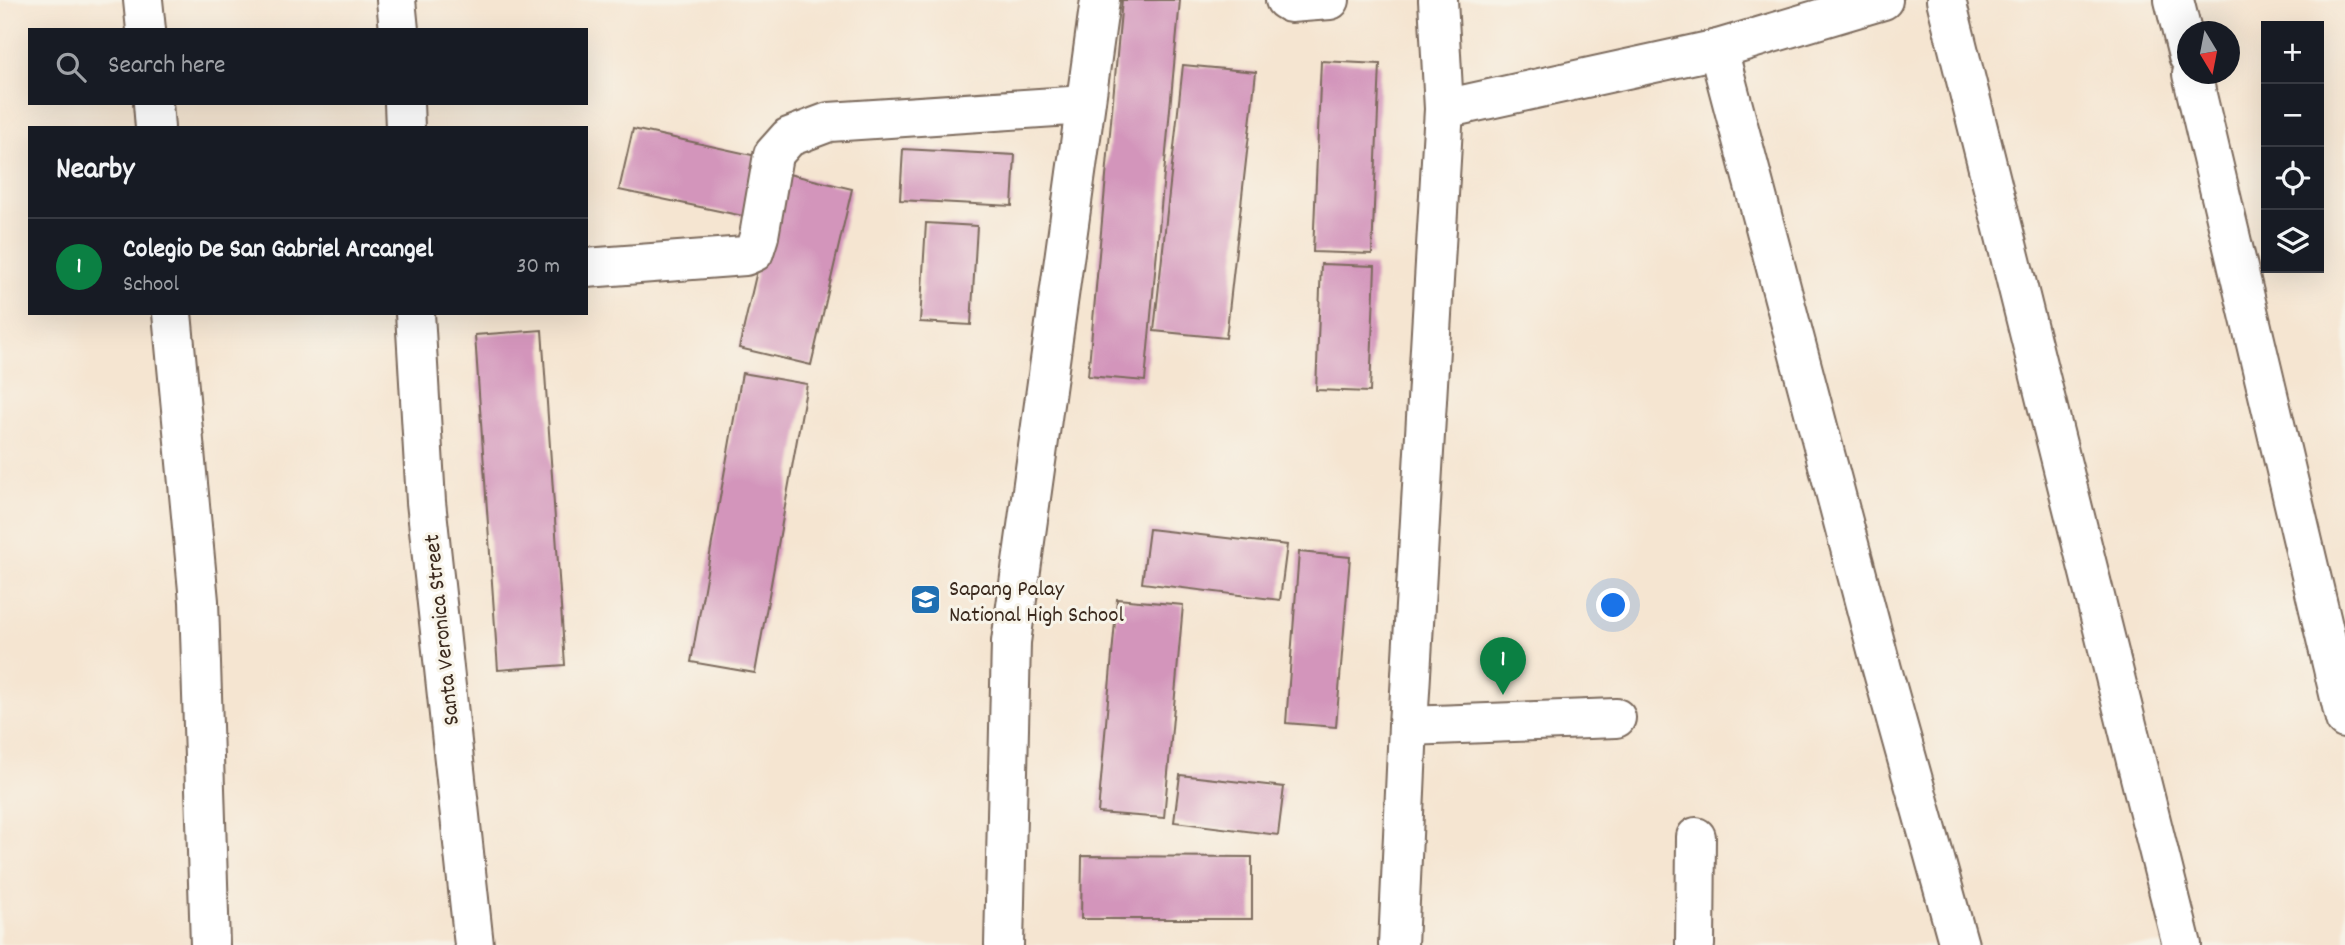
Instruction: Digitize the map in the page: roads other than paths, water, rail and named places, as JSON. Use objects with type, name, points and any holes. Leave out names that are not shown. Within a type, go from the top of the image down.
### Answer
[{"type":"street","points":[[143,0],[146,28]]},
{"type":"street","points":[[396,0],[399,28]]},
{"type":"street","points":[[1004,945],[1011,642],[1100,0]]},
{"type":"street","points":[[1285,0],[1331,0]]},
{"type":"street","points":[[1398,945],[1444,109],[1438,0]]},
{"type":"street","points":[[1444,109],[1718,49],[1883,0]]},
{"type":"street","points":[[1946,0],[2182,945]]},
{"type":"street","points":[[2174,0],[2179,21]]},
{"type":"street","points":[[1718,49],[1882,669],[1959,945]]},
{"type":"street","points":[[2194,84],[2345,719]]},
{"type":"street","points":[[153,105],[155,126]]},
{"type":"street","points":[[404,105],[405,126]]},
{"type":"street","points":[[588,268],[745,256],[754,252],[773,155],[789,137],[829,122],[1085,105]]},
{"type":"street","points":[[172,315],[199,601],[210,945]]},
{"type":"street","name":"Santa Veronica Street","points":[[415,315],[426,502],[474,945]]},
{"type":"street","points":[[1408,726],[1616,718]]},
{"type":"street","points":[[1695,945],[1696,837]]},
{"type":"place","name":"Sapang Palay National High School","points":[[926,600]]},
{"type":"place","name":"Colegio De San Gabriel Arcangel","points":[[1503,695]]}]
